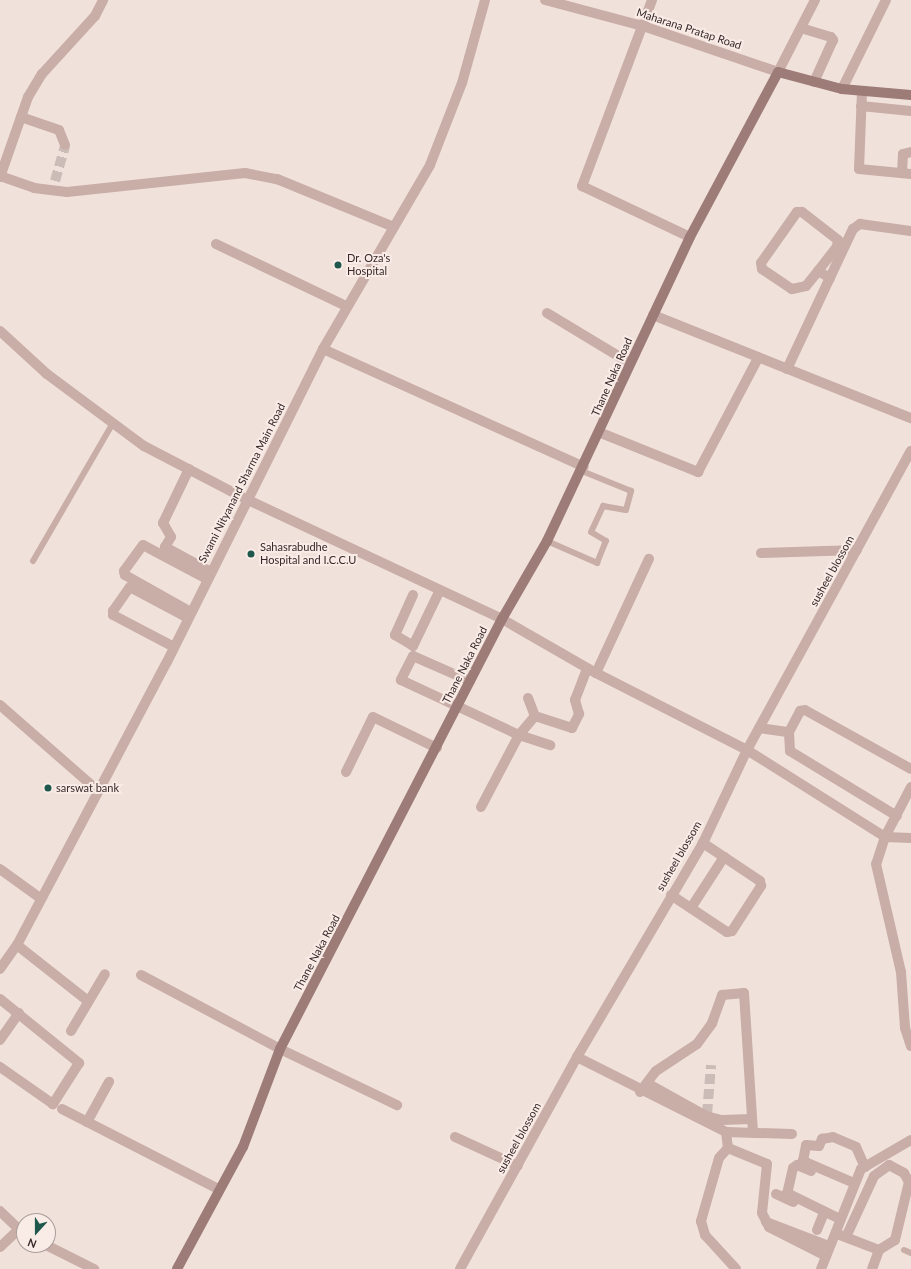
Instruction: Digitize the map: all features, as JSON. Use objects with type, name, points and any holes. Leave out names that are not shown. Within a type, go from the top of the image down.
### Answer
[{"type":"main road","points":[[778,72],[842,89],[911,95]]},
{"type":"main road","name":"Thane Naka Road","points":[[177,1269],[218,1189],[243,1147],[280,1049],[502,619],[547,541],[601,433],[630,363],[690,237],[778,72]]},
{"type":"street","points":[[102,0],[89,24],[42,74],[21,117],[0,177],[82,191],[245,173],[277,179],[394,227]]},
{"type":"street","name":"Swami Nityanand Sharma Main Road","points":[[0,969],[17,945],[96,789],[174,646],[246,499],[323,349],[346,306],[430,165],[454,107],[485,0]]},
{"type":"street","name":"Maharana Pratap Road","points":[[545,0],[643,26],[778,72]]},
{"type":"street","points":[[652,0],[582,186],[690,237]]},
{"type":"street","points":[[778,72],[815,0]]},
{"type":"street","points":[[842,89],[886,0]]},
{"type":"street","points":[[801,28],[831,37],[833,40],[814,82]]},
{"type":"street","points":[[862,91],[859,170],[906,173],[903,154],[911,152]]},
{"type":"street","points":[[861,106],[911,111]]},
{"type":"street","points":[[21,117],[59,130],[65,145]]},
{"type":"street","points":[[797,212],[802,212],[838,240],[837,247],[818,272],[806,286],[792,288],[762,269],[761,263],[797,212]]},
{"type":"street","points":[[787,369],[852,229],[860,224],[911,231]]},
{"type":"street","points":[[216,244],[346,306]]},
{"type":"street","points":[[818,272],[830,278]]},
{"type":"street","points":[[547,313],[630,363]]},
{"type":"street","points":[[653,315],[911,418]]},
{"type":"street","points":[[0,331],[47,374],[144,446],[246,499],[502,619],[596,673],[747,750],[885,837],[911,838]]},
{"type":"street","points":[[323,349],[583,469]]},
{"type":"street","points":[[601,433],[698,472],[758,358]]},
{"type":"street","name":"susheel blossom","points":[[460,1269],[577,1057],[703,843],[747,750],[911,451]]},
{"type":"street","points":[[189,469],[163,523],[171,537],[165,547],[209,575]]},
{"type":"street","points":[[189,615],[125,575],[124,571],[143,545],[209,575]]},
{"type":"street","points":[[761,553],[857,550]]},
{"type":"street","points":[[596,673],[649,559]]},
{"type":"street","points":[[174,646],[114,616],[113,611],[130,587],[189,615]]},
{"type":"street","points":[[413,596],[395,635],[413,646],[440,590]]},
{"type":"street","points":[[470,681],[410,656],[402,683],[519,734],[550,745]]},
{"type":"street","points":[[535,716],[572,728],[579,714],[575,700],[587,668]]},
{"type":"street","points":[[528,698],[535,716]]},
{"type":"street","points":[[0,705],[96,789]]},
{"type":"street","points":[[897,816],[790,751],[789,732],[800,712],[805,710],[911,769]]},
{"type":"street","points":[[481,807],[519,734],[535,716]]},
{"type":"street","points":[[346,772],[374,717],[436,748]]},
{"type":"street","points":[[759,728],[789,732]]},
{"type":"street","points":[[911,787],[885,837],[876,864],[878,878],[901,972],[905,1028],[911,1045]]},
{"type":"street","points":[[671,895],[727,932],[732,931],[761,886],[760,881],[703,843]]},
{"type":"street","points":[[691,908],[724,857]]},
{"type":"street","points":[[0,869],[40,898]]},
{"type":"street","points":[[17,945],[88,1001]]},
{"type":"street","points":[[71,1031],[105,974]]},
{"type":"street","points":[[141,975],[280,1049],[397,1105]]},
{"type":"street","points":[[640,1092],[656,1071],[697,1044],[712,1023],[722,995],[744,993],[753,1133]]},
{"type":"street","points":[[0,999],[77,1060],[79,1067],[52,1104],[0,1067]]},
{"type":"street","points":[[0,1040],[19,1014]]},
{"type":"street","points":[[577,1057],[640,1092],[726,1132],[792,1134]]},
{"type":"street","points":[[87,1122],[109,1082]]},
{"type":"street","points":[[647,1082],[707,1115],[722,1120],[752,1119]]},
{"type":"street","points":[[62,1109],[218,1189]]},
{"type":"street","points":[[726,1132],[728,1148],[719,1158],[701,1221],[705,1235],[736,1269]]},
{"type":"street","points":[[455,1137],[518,1166]]},
{"type":"street","points":[[853,1186],[803,1161],[806,1145],[819,1146],[822,1139],[833,1137],[856,1147],[864,1167]]},
{"type":"street","points":[[821,1269],[853,1186],[864,1167],[911,1140]]},
{"type":"street","points":[[728,1148],[767,1164],[762,1213],[766,1222],[774,1233],[826,1256]]},
{"type":"street","points":[[839,1220],[801,1202],[785,1189],[797,1165],[853,1186]]},
{"type":"street","points":[[846,1238],[874,1176],[889,1165],[904,1173],[909,1182],[895,1240],[879,1250],[872,1269]]},
{"type":"street","points":[[776,1194],[823,1215],[839,1220]]},
{"type":"street","points":[[0,1211],[16,1227]]},
{"type":"street","points":[[817,1230],[823,1215]]},
{"type":"street","points":[[766,1222],[829,1246]]},
{"type":"street","points":[[834,1233],[879,1250]]},
{"type":"street","points":[[0,1247],[16,1236]]},
{"type":"street","points":[[56,1250],[94,1269]]},
{"type":"lane","points":[[33,561],[113,423]]},
{"type":"lane","points":[[547,541],[597,562],[606,541],[591,532],[603,506],[626,510],[631,491],[583,469]]},
{"type":"lane","points":[[904,1250],[911,1253]]},
{"type":"tunnel","points":[[55,181],[65,145]]},
{"type":"tunnel","points":[[707,1114],[711,1065]]},
{"type":"place","name":"Dr. Oza's Hospital","points":[[338,265]]},
{"type":"place","name":"Sahasrabudhe Hospital and I.C.C.U","points":[[251,554]]},
{"type":"place","name":"sarswat bank","points":[[48,788]]}]
